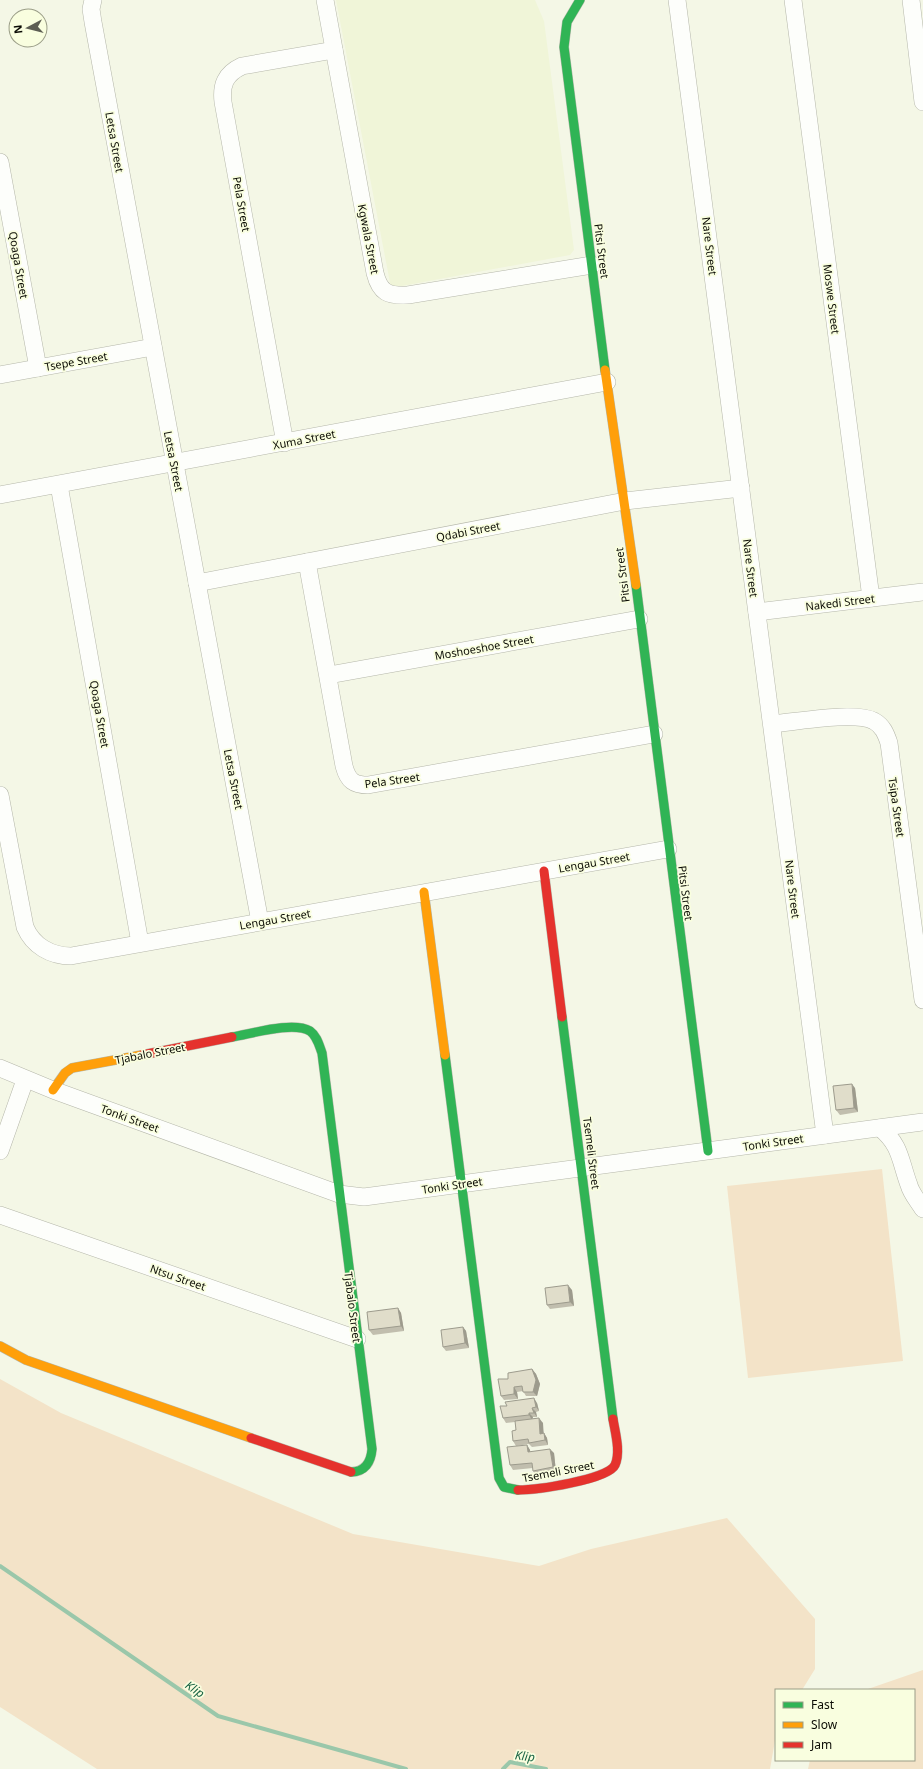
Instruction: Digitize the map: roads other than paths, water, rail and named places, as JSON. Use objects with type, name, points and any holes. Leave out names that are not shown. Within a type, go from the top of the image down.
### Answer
[{"type":"street","name":"Letsa Street","points":[[93,0],[92,9],[94,22],[174,463],[260,922]]},
{"type":"street","name":"Kgwala Street","points":[[325,0],[375,273],[377,282],[385,292],[399,295],[408,294],[592,265]]},
{"type":"street","name":"Pitsi Street","points":[[580,0],[569,15],[563,41],[607,382],[625,501],[668,848],[708,1151]]},
{"type":"street","name":"Nare Street","points":[[677,0],[825,1136]]},
{"type":"street","name":"Moswe Street","points":[[793,0],[871,598]]},
{"type":"street","points":[[911,0],[921,74],[923,102]]},
{"type":"street","name":"Pela Street","points":[[285,443],[223,102],[223,87],[225,79],[242,66],[334,50]]},
{"type":"street","name":"Qoaga Street","points":[[0,162],[38,368]]},
{"type":"street","name":"Tsepe Street","points":[[0,375],[153,347]]},
{"type":"street","name":"Xuma Street","points":[[0,495],[607,382]]},
{"type":"street","name":"Qoaga Street","points":[[59,485],[140,943]]},
{"type":"street","name":"Qdabi Street","points":[[197,583],[625,501],[741,488]]},
{"type":"street","name":"Pela Street","points":[[307,562],[347,776],[358,785],[368,785],[654,734]]},
{"type":"street","name":"Nakedi Street","points":[[757,612],[923,592]]},
{"type":"street","name":"Moshoeshoe Street","points":[[329,675],[639,619]]},
{"type":"street","name":"Tsipa Street","points":[[772,724],[859,716],[875,721],[886,733],[889,743],[923,1000]]},
{"type":"street","name":"Lengau Street","points":[[0,795],[27,931],[36,943],[52,953],[66,956],[668,848]]},
{"type":"street","name":"Tsemeli Street","points":[[424,892],[499,1478],[504,1487],[515,1490],[523,1490],[601,1476],[611,1470],[617,1460],[544,871]]},
{"type":"street","name":"Tjabalo Street","points":[[0,1346],[26,1360],[351,1472],[359,1471],[368,1464],[372,1449],[322,1055],[320,1046],[313,1033],[296,1026],[275,1029],[72,1068],[65,1073],[52,1090]]},
{"type":"street","name":"Tonki Street","points":[[0,1068],[25,1080],[339,1194],[364,1197],[923,1122]]},
{"type":"street","points":[[0,1151],[25,1080]]},
{"type":"street","points":[[880,1128],[889,1135],[900,1154],[909,1186],[923,1208]]},
{"type":"street","name":"Ntsu Street","points":[[0,1215],[357,1339]]},
{"type":"waterway","name":"Klip","points":[[0,1566],[218,1716],[406,1769]]},
{"type":"waterway","name":"Klip","points":[[503,1769],[510,1762],[546,1769]]}]
